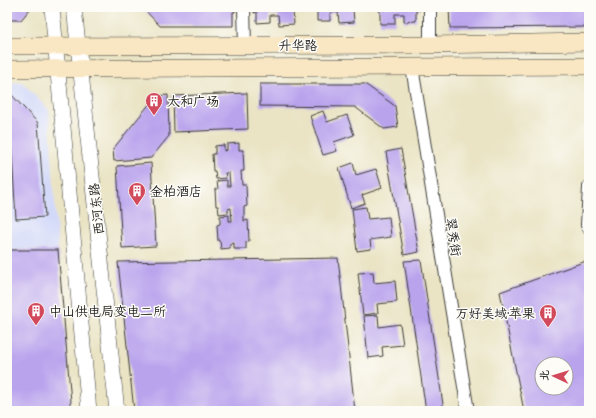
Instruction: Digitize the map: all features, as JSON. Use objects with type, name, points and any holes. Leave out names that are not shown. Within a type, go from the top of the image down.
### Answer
[{"type":"main road","name":"升华路","points":[[7,46],[430,45],[589,42]]},
{"type":"main road","name":"升华路","points":[[7,69],[589,66]]},
{"type":"street","name":"西河东路","points":[[52,7],[89,411]]},
{"type":"street","name":"西河东路","points":[[74,7],[117,411]]},
{"type":"street","points":[[244,7],[245,46]]},
{"type":"street","points":[[430,7],[430,45]]},
{"type":"street","name":"翠秀街","points":[[412,67],[468,411]]},
{"type":"street","points":[[589,187],[587,225],[589,228]]},
{"type":"shaded area","points":[[22,82],[49,110],[58,250],[7,249],[7,83]]},
{"type":"building","points":[[7,7],[30,7],[30,9],[21,20],[7,20]]},
{"type":"building","points":[[142,7],[235,7],[235,12],[233,12],[233,26],[160,26]]},
{"type":"building","points":[[254,7],[295,7],[295,11],[293,11],[294,24],[279,25],[278,15],[270,15],[270,22],[257,23],[257,12],[254,13]]},
{"type":"building","points":[[314,7],[355,7],[355,9],[353,9],[354,22],[339,23],[338,12],[330,13],[330,21],[317,21],[317,11],[314,10]]},
{"type":"building","points":[[378,7],[419,7],[420,10],[416,10],[416,21],[404,22],[404,14],[395,14],[395,24],[380,24],[380,11],[378,11]]},
{"type":"building","points":[[449,7],[589,7],[589,27],[450,28]]},
{"type":"building","points":[[260,84],[365,84],[395,106],[398,127],[384,129],[355,107],[260,106]]},
{"type":"building","points":[[7,92],[9,92],[38,123],[45,217],[16,219],[11,138],[7,135]]},
{"type":"building","points":[[247,93],[248,129],[174,132],[173,96]]},
{"type":"building","name":"太和广场","points":[[168,95],[169,136],[151,158],[114,161],[113,149],[156,96]]},
{"type":"building","points":[[323,111],[327,122],[347,115],[354,135],[334,142],[337,151],[323,155],[310,116]]},
{"type":"building","points":[[239,143],[239,150],[243,150],[244,171],[241,171],[242,185],[246,185],[247,206],[244,207],[244,221],[248,220],[249,241],[246,242],[246,249],[234,249],[234,243],[230,244],[230,248],[221,249],[220,241],[218,241],[217,225],[220,224],[220,216],[229,215],[229,221],[232,221],[231,208],[228,209],[228,213],[219,214],[218,206],[216,206],[215,189],[218,189],[217,181],[227,180],[227,186],[230,186],[229,173],[225,173],[226,178],[216,179],[215,171],[213,171],[212,154],[215,154],[215,146],[224,145],[224,151],[227,150],[227,144]]},
{"type":"building","points":[[401,149],[419,252],[404,255],[386,152]]},
{"type":"building","name":"金柏酒店","points":[[151,163],[156,246],[122,248],[117,166]]},
{"type":"building","points":[[353,163],[356,175],[376,169],[382,188],[362,195],[365,203],[351,208],[339,168]]},
{"type":"building","points":[[366,207],[368,219],[389,217],[391,237],[370,240],[371,249],[357,251],[352,209]]},
{"type":"building","name":"中山供电局变电二所","points":[[7,250],[58,250],[71,402],[65,411],[7,411]]},
{"type":"building","points":[[338,258],[355,411],[134,411],[118,262]]},
{"type":"building","points":[[421,260],[444,411],[426,411],[404,261]]},
{"type":"building","name":"万好美域·苹果","points":[[589,260],[589,411],[524,411],[500,292]]},
{"type":"building","points":[[373,272],[374,283],[395,281],[397,302],[377,304],[378,313],[363,315],[358,273]]},
{"type":"building","points":[[378,315],[379,327],[400,324],[403,345],[382,347],[383,356],[368,358],[364,316]]},
{"type":"place","name":"太和广场","points":[[154,116]]},
{"type":"place","name":"金柏酒店","points":[[137,206]]},
{"type":"place","name":"中山供电局变电二所","points":[[36,326]]},
{"type":"place","name":"万好美域·苹果","points":[[548,328]]}]
